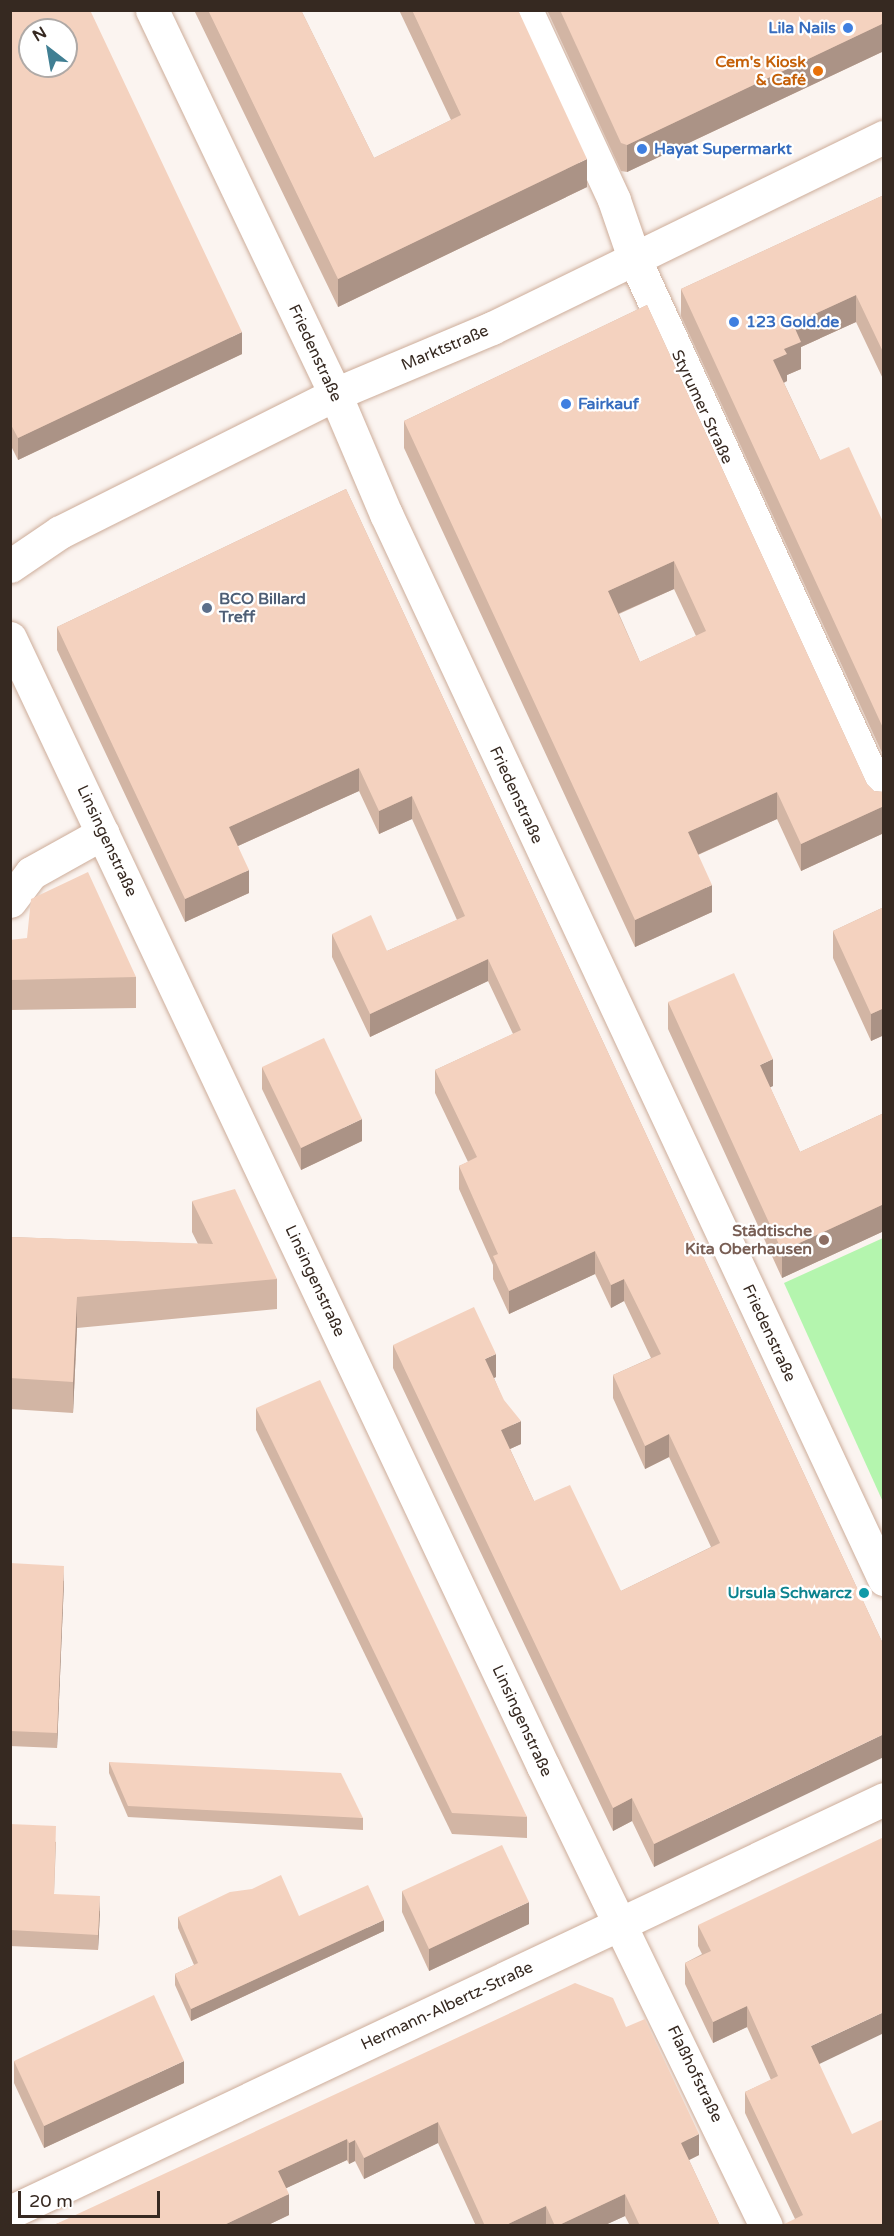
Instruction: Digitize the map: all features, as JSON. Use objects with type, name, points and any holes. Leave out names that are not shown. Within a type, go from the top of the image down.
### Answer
[{"type":"street","name":"Friedenstraße","points":[[152,10],[335,394],[386,514],[884,1579]]},
{"type":"street","name":"Styrumer Straße","points":[[526,10],[614,200],[634,258],[884,803]]},
{"type":"street","name":"Marktstraße","points":[[10,567],[60,532],[335,394],[492,328],[884,137]]},
{"type":"street","name":"Linsingenstraße","points":[[10,638],[543,1767],[622,1923]]},
{"type":"street","points":[[10,901],[31,873],[103,832]]},
{"type":"street","name":"Hermann-Albertz-Straße","points":[[10,2212],[884,1799]]},
{"type":"street","name":"Flaßhofstraße","points":[[622,1923],[766,2226]]},
{"type":"green space","points":[[883,1238],[883,1502],[784,1283]]},
{"type":"building","points":[[10,10],[90,10],[242,332],[18,438],[10,423]]},
{"type":"building","points":[[208,10],[301,10],[374,158],[461,115],[412,10],[518,10],[587,159],[338,279]]},
{"type":"building","points":[[560,10],[882,10],[884,23],[627,145],[621,143]]},
{"type":"building","points":[[884,195],[884,354],[856,295],[793,324],[801,342],[784,349],[787,354],[773,360],[820,460],[849,447],[884,524],[884,730],[681,289]]},
{"type":"building","points":[[647,305],[867,784],[874,791],[884,792],[884,806],[801,844],[777,792],[688,832],[712,885],[635,920],[404,421]],"holes":[[[674,561],[706,631],[640,662],[608,591]]]},
{"type":"building","points":[[346,489],[884,1646],[884,1734],[654,1844],[632,1798],[613,1808],[393,1345],[474,1307],[496,1354],[485,1359],[504,1400],[521,1421],[501,1430],[534,1501],[570,1485],[621,1591],[720,1543],[669,1434],[645,1446],[613,1375],[661,1354],[624,1279],[611,1285],[595,1251],[509,1291],[493,1256],[498,1254],[459,1166],[477,1157],[435,1070],[521,1030],[488,959],[370,1014],[332,934],[371,915],[387,951],[465,916],[412,796],[379,811],[359,768],[229,827],[249,870],[185,899],[57,627]]},
{"type":"building","points":[[88,872],[136,977],[10,980],[10,940],[27,938],[31,899]]},
{"type":"building","points":[[884,907],[884,1014],[882,1009],[871,1014],[833,931]]},
{"type":"building","points":[[734,973],[773,1059],[760,1065],[800,1152],[884,1113],[884,1204],[782,1251],[668,1002]]},
{"type":"building","points":[[324,1038],[362,1119],[301,1148],[262,1067]]},
{"type":"building","points":[[235,1189],[277,1279],[77,1297],[73,1382],[10,1378],[10,1237],[213,1244],[192,1201]]},
{"type":"building","points":[[320,1380],[527,1817],[452,1813],[256,1408]]},
{"type":"building","points":[[10,1563],[64,1566],[57,1733],[10,1731]]},
{"type":"building","points":[[109,1762],[341,1773],[363,1818],[128,1806]]},
{"type":"building","points":[[10,1824],[56,1826],[54,1894],[100,1896],[98,1935],[10,1930]]},
{"type":"building","points":[[884,1837],[884,2012],[811,2046],[852,2134],[884,2119],[884,2226],[780,2226],[803,2215],[745,2092],[778,2076],[747,2006],[713,2022],[685,1963],[711,1951],[698,1925]]},
{"type":"building","points":[[502,1845],[529,1902],[429,1949],[402,1891]]},
{"type":"building","points":[[281,1875],[299,1916],[368,1885],[384,1920],[191,2009],[175,1974],[198,1963],[178,1917],[230,1892],[252,1889]]},
{"type":"building","points":[[575,1983],[613,1998],[626,2027],[645,2019],[699,2134],[681,2143],[720,2226],[640,2226],[625,2194],[557,2226],[546,2206],[504,2226],[485,2226],[438,2122],[364,2158],[355,2140],[349,2143],[347,2139],[278,2171],[289,2194],[222,2226],[57,2226],[56,2224]]},
{"type":"building","points":[[154,1995],[184,2061],[44,2126],[14,2061]]},
{"type":"place","name":"Lila Nails","points":[[848,28]]},
{"type":"place","name":"Cem's Kiosk & Café","points":[[818,71]]},
{"type":"place","name":"Hayat Supermarkt","points":[[642,149]]},
{"type":"place","name":"123 Gold.de","points":[[734,322]]},
{"type":"place","name":"Fairkauf","points":[[566,404]]},
{"type":"place","name":"BCO Billard Treff","points":[[207,608]]},
{"type":"place","name":"Städtische Kita Oberhausen","points":[[824,1240]]},
{"type":"place","name":"Ursula Schwarcz","points":[[864,1593]]}]
